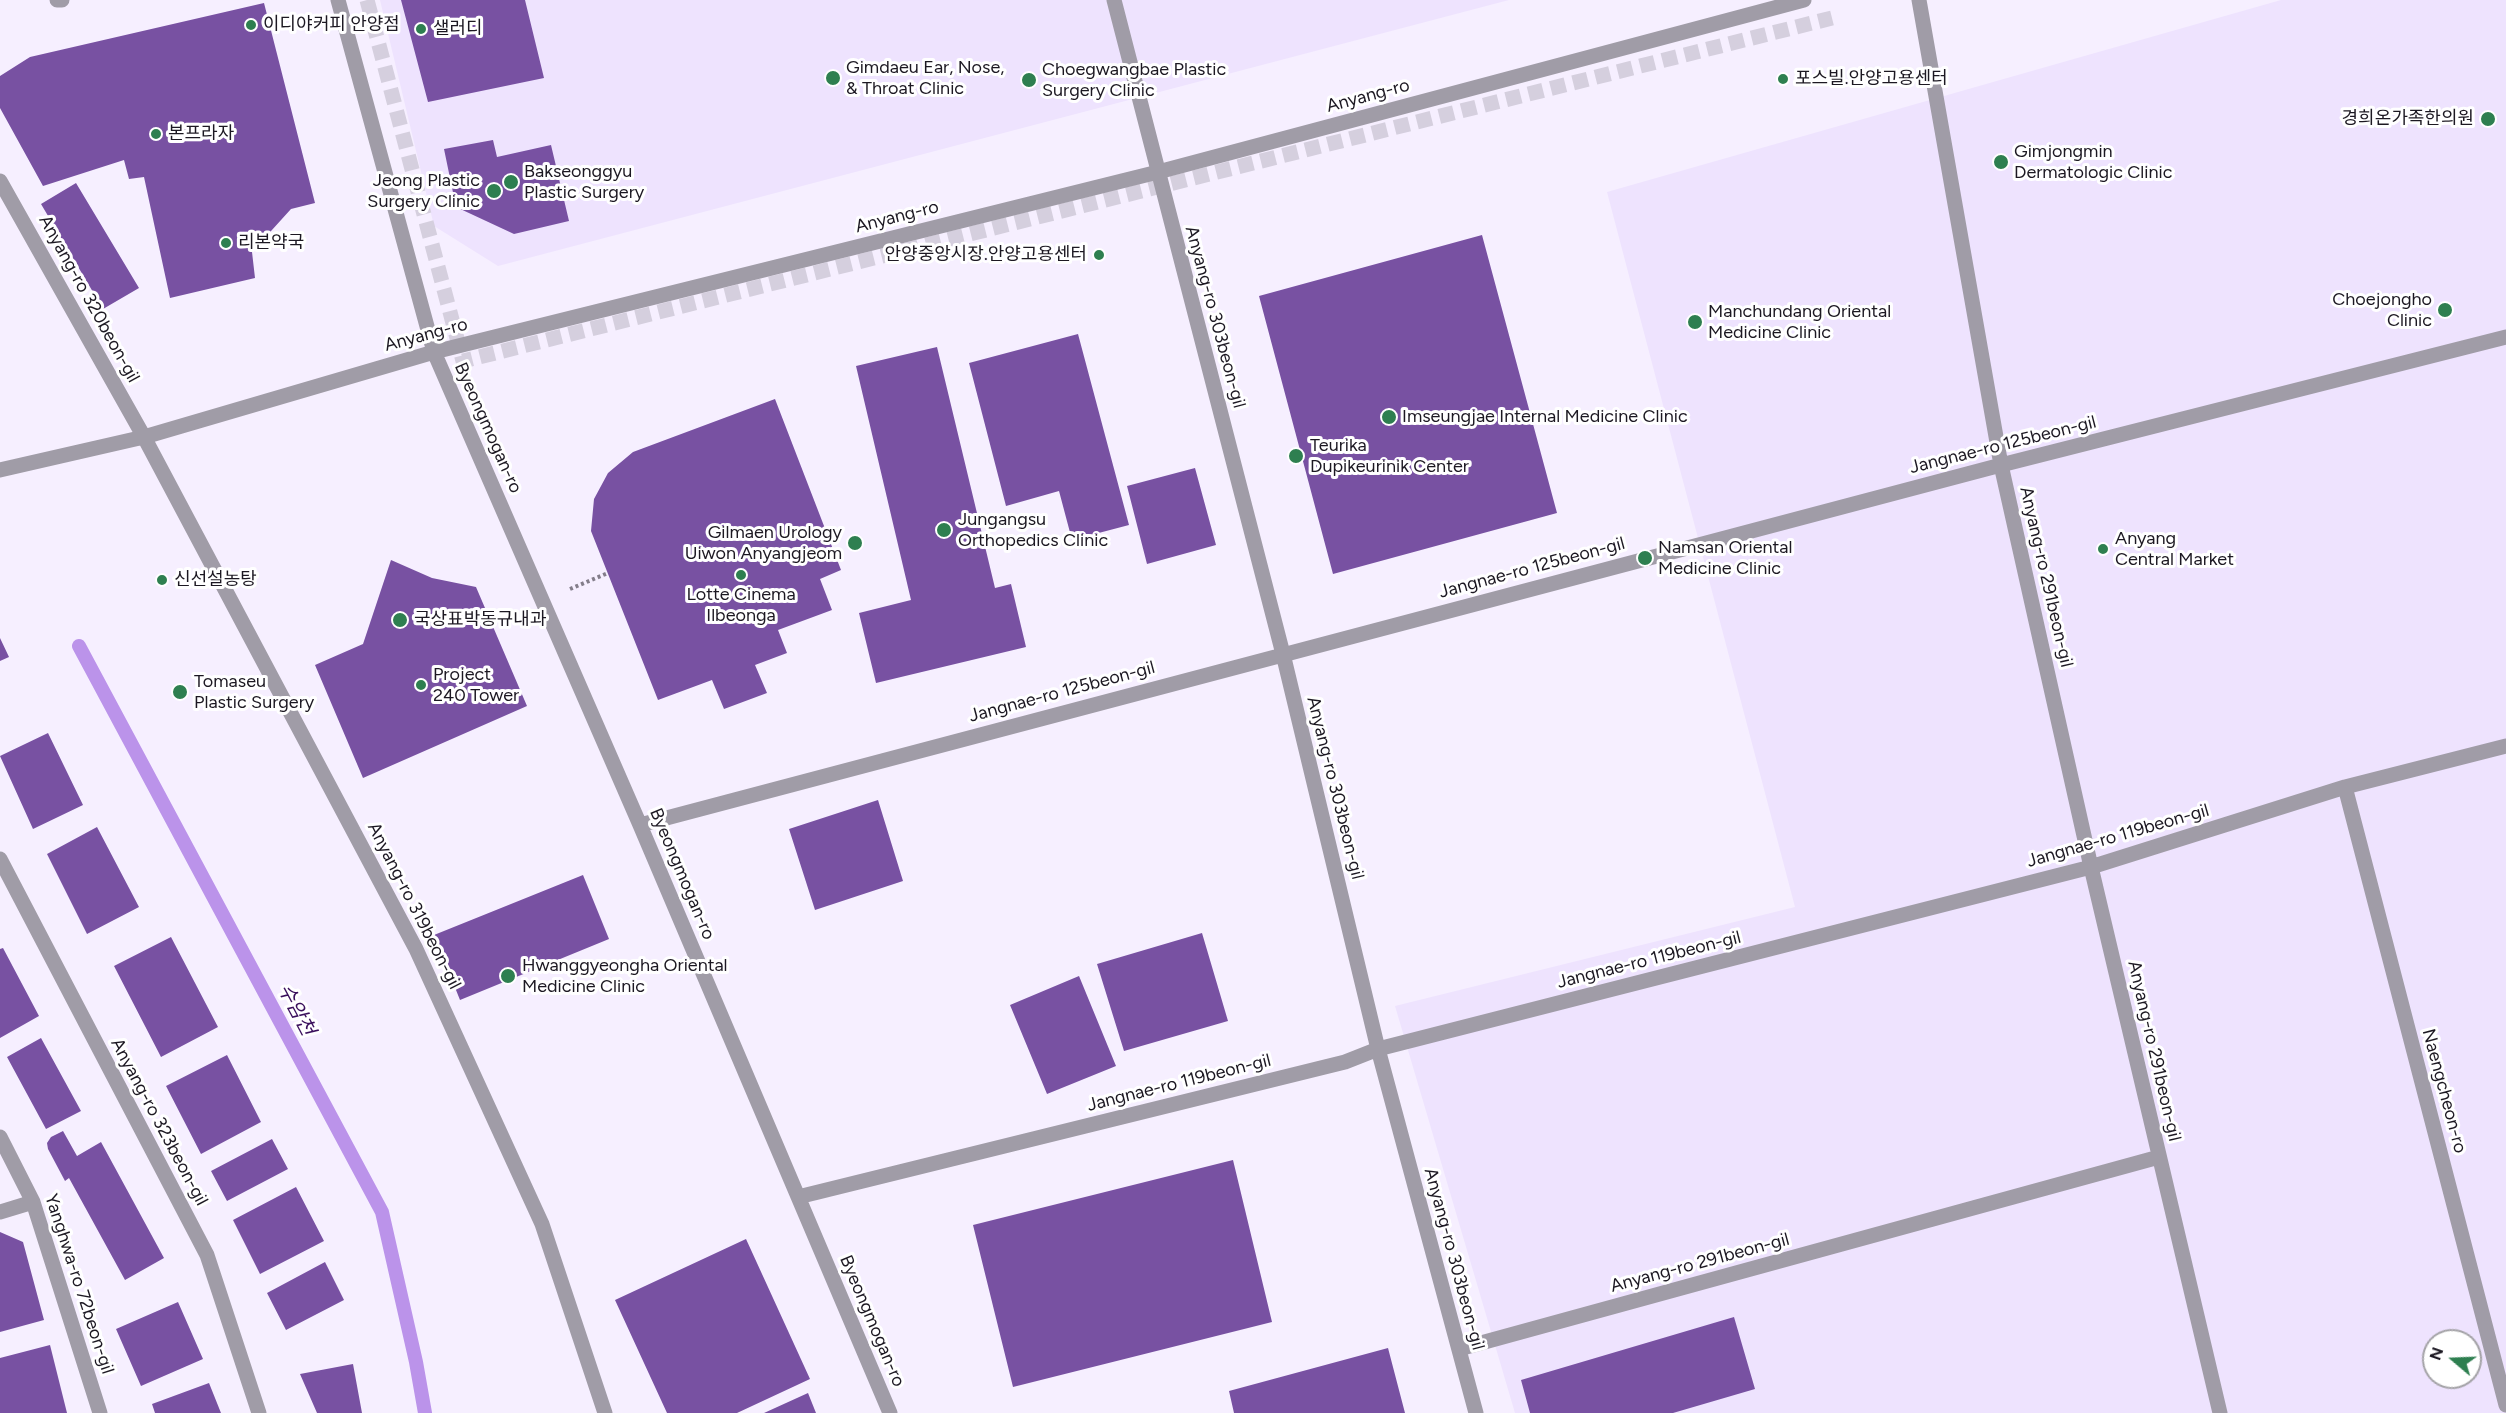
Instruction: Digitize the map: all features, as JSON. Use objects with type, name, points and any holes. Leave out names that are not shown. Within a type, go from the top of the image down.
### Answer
[{"type":"street","points":[[57,0],[62,0]]},
{"type":"street","name":"Byeongmogan-ro","points":[[338,0],[434,352],[640,825],[890,1413]]},
{"type":"street","name":"Anyang-ro 303beon-gil","points":[[1114,0],[1283,654],[1378,1049],[1476,1413]]},
{"type":"street","name":"Anyang-ro","points":[[0,470],[144,437],[434,352],[1158,172],[1804,0]]},
{"type":"street","name":"Anyang-ro 291beon-gil","points":[[1919,0],[2001,465],[2091,867],[2220,1413]]},
{"type":"street","name":"Anyang-ro 320beon-gil","points":[[0,180],[144,437]]},
{"type":"street","name":"Jangnae-ro 125beon-gil","points":[[640,825],[2001,465],[2506,337]]},
{"type":"street","name":"Anyang-ro 319beon-gil","points":[[144,437],[416,949],[542,1224],[605,1413]]},
{"type":"street","name":"Jangnae-ro 119beon-gil","points":[[798,1197],[1345,1062],[1378,1049],[2091,867],[2345,787],[2506,746]]},
{"type":"street","name":"Naengcheon-ro","points":[[2345,787],[2506,1405]]},
{"type":"street","name":"Anyang-ro 323beon-gil","points":[[0,859],[207,1255],[259,1413]]},
{"type":"street","name":"Yanghwa-ro 72beon-gil","points":[[0,1137],[33,1202],[100,1413]]},
{"type":"street","name":"Anyang-ro 291beon-gil","points":[[1459,1349],[2159,1157]]},
{"type":"street","points":[[0,1212],[33,1202]]},
{"type":"shaded area","points":[[380,0],[1509,0],[498,266],[434,226]]},
{"type":"shaded area","name":"Anyang Central Market","points":[[2281,0],[2506,0],[2506,1413],[1515,1413],[1395,1006],[1795,907],[1607,192]]},
{"type":"building","points":[[401,0],[525,0],[544,78],[428,102]]},
{"type":"building","name":"본프라자","points":[[264,3],[315,203],[291,209],[252,252],[255,278],[170,298],[144,177],[129,179],[124,160],[43,186],[0,108],[0,76],[30,57]]},
{"type":"building","points":[[493,140],[497,157],[551,145],[569,221],[514,234],[456,207],[444,149]]},
{"type":"building","points":[[76,183],[139,288],[103,309],[41,204]]},
{"type":"building","points":[[1482,235],[1557,513],[1333,574],[1259,296]]},
{"type":"building","points":[[1078,334],[1129,525],[1072,540],[1059,491],[1006,506],[969,363]]},
{"type":"building","points":[[937,347],[995,588],[1011,584],[1026,647],[876,683],[859,613],[911,600],[856,366]]},
{"type":"building","points":[[775,399],[841,570],[820,579],[832,610],[778,630],[787,653],[755,665],[767,693],[724,709],[712,680],[658,700],[591,531],[594,499],[608,473],[633,452]]},
{"type":"building","points":[[1195,468],[1216,545],[1147,564],[1127,486]]},
{"type":"building","name":"Project 240 Tower","points":[[391,560],[432,578],[476,587],[527,706],[363,778],[315,665],[363,644]]},
{"type":"building","points":[[0,638],[9,657],[0,661]]},
{"type":"building","points":[[48,733],[83,805],[33,829],[0,756]]},
{"type":"building","points":[[878,800],[903,881],[815,910],[789,829]]},
{"type":"building","points":[[97,827],[139,907],[87,934],[47,854]]},
{"type":"building","points":[[583,875],[609,939],[460,1000],[434,935]]},
{"type":"building","points":[[1202,933],[1228,1021],[1124,1051],[1097,964]]},
{"type":"building","points":[[171,937],[218,1027],[161,1057],[114,966]]},
{"type":"building","points":[[3,948],[39,1016],[0,1038],[0,949]]},
{"type":"building","points":[[1079,976],[1116,1066],[1047,1094],[1010,1005]]},
{"type":"building","points":[[41,1038],[81,1111],[46,1129],[7,1057]]},
{"type":"building","points":[[227,1055],[261,1122],[201,1154],[166,1086]]},
{"type":"building","points":[[63,1131],[77,1156],[101,1142],[164,1258],[125,1280],[69,1178],[65,1181],[48,1149],[47,1143],[51,1137]]},
{"type":"building","points":[[272,1139],[288,1169],[227,1201],[211,1171]]},
{"type":"building","points":[[1233,1160],[1272,1322],[1013,1387],[973,1225]]},
{"type":"building","points":[[296,1187],[324,1241],[260,1274],[233,1220]]},
{"type":"building","points":[[0,1232],[23,1242],[44,1320],[0,1332]]},
{"type":"building","points":[[746,1239],[810,1379],[737,1413],[667,1413],[615,1300]]},
{"type":"building","points":[[325,1262],[344,1300],[286,1330],[267,1293]]},
{"type":"building","points":[[178,1302],[203,1359],[141,1386],[116,1329]]},
{"type":"building","points":[[1734,1317],[1755,1389],[1673,1413],[1530,1413],[1521,1380]]},
{"type":"building","points":[[50,1345],[67,1413],[0,1413],[0,1358]]},
{"type":"building","points":[[1388,1348],[1405,1413],[1234,1413],[1229,1391]]},
{"type":"building","points":[[353,1364],[362,1413],[317,1413],[300,1374]]},
{"type":"building","points":[[209,1383],[221,1413],[155,1413],[152,1404]]},
{"type":"building","points":[[808,1393],[816,1413],[764,1413]]},
{"type":"waterway","name":"수암천","points":[[79,646],[382,1212],[416,1362],[425,1413]]},
{"type":"tunnel","points":[[367,0],[463,361],[1832,18]]},
{"type":"place","name":"이디야커피 안양점","points":[[251,25]]},
{"type":"place","name":"샐러디","points":[[421,29]]},
{"type":"place","name":"Gimdaeu Ear, Nose, & Throat Clinic","points":[[833,78]]},
{"type":"place","name":"포스빌.안양고용센터","points":[[1783,79]]},
{"type":"place","name":"Choegwangbae Plastic Surgery Clinic","points":[[1029,80]]},
{"type":"place","name":"경희온가족한의원","points":[[2488,119]]},
{"type":"place","name":"본프라자","points":[[156,134]]},
{"type":"place","name":"Gimjongmin Dermatologic Clinic","points":[[2001,162]]},
{"type":"place","name":"Bakseonggyu Plastic Surgery","points":[[511,182]]},
{"type":"place","name":"Jeong Plastic Surgery Clinic","points":[[494,191]]},
{"type":"place","name":"리본약국","points":[[226,243]]},
{"type":"place","name":"안양중앙시장.안양고용센터","points":[[1099,255]]},
{"type":"place","name":"Choejongho Clinic","points":[[2445,310]]},
{"type":"place","name":"Manchundang Oriental Medicine Clinic","points":[[1695,322]]},
{"type":"place","name":"Imseungjae Internal Medicine Clinic","points":[[1389,417]]},
{"type":"place","name":"Teurika Dupikeurinik Center","points":[[1296,456]]},
{"type":"place","name":"Jungangsu Orthopedics Clinic","points":[[944,530]]},
{"type":"place","name":"Gilmaen Urology Uiwon Anyangjeom","points":[[855,543]]},
{"type":"place","name":"Anyang Central Market","points":[[2103,549]]},
{"type":"place","name":"Namsan Oriental Medicine Clinic","points":[[1645,558]]},
{"type":"place","name":"Lotte Cinema Ilbeonga","points":[[741,575]]},
{"type":"place","name":"신선설농탕","points":[[162,580]]},
{"type":"place","name":"국상표박동규내과","points":[[400,620]]},
{"type":"place","name":"Project 240 Tower","points":[[421,685]]},
{"type":"place","name":"Tomaseu Plastic Surgery","points":[[180,692]]},
{"type":"place","name":"Hwanggyeongha Oriental Medicine Clinic","points":[[508,976]]}]
